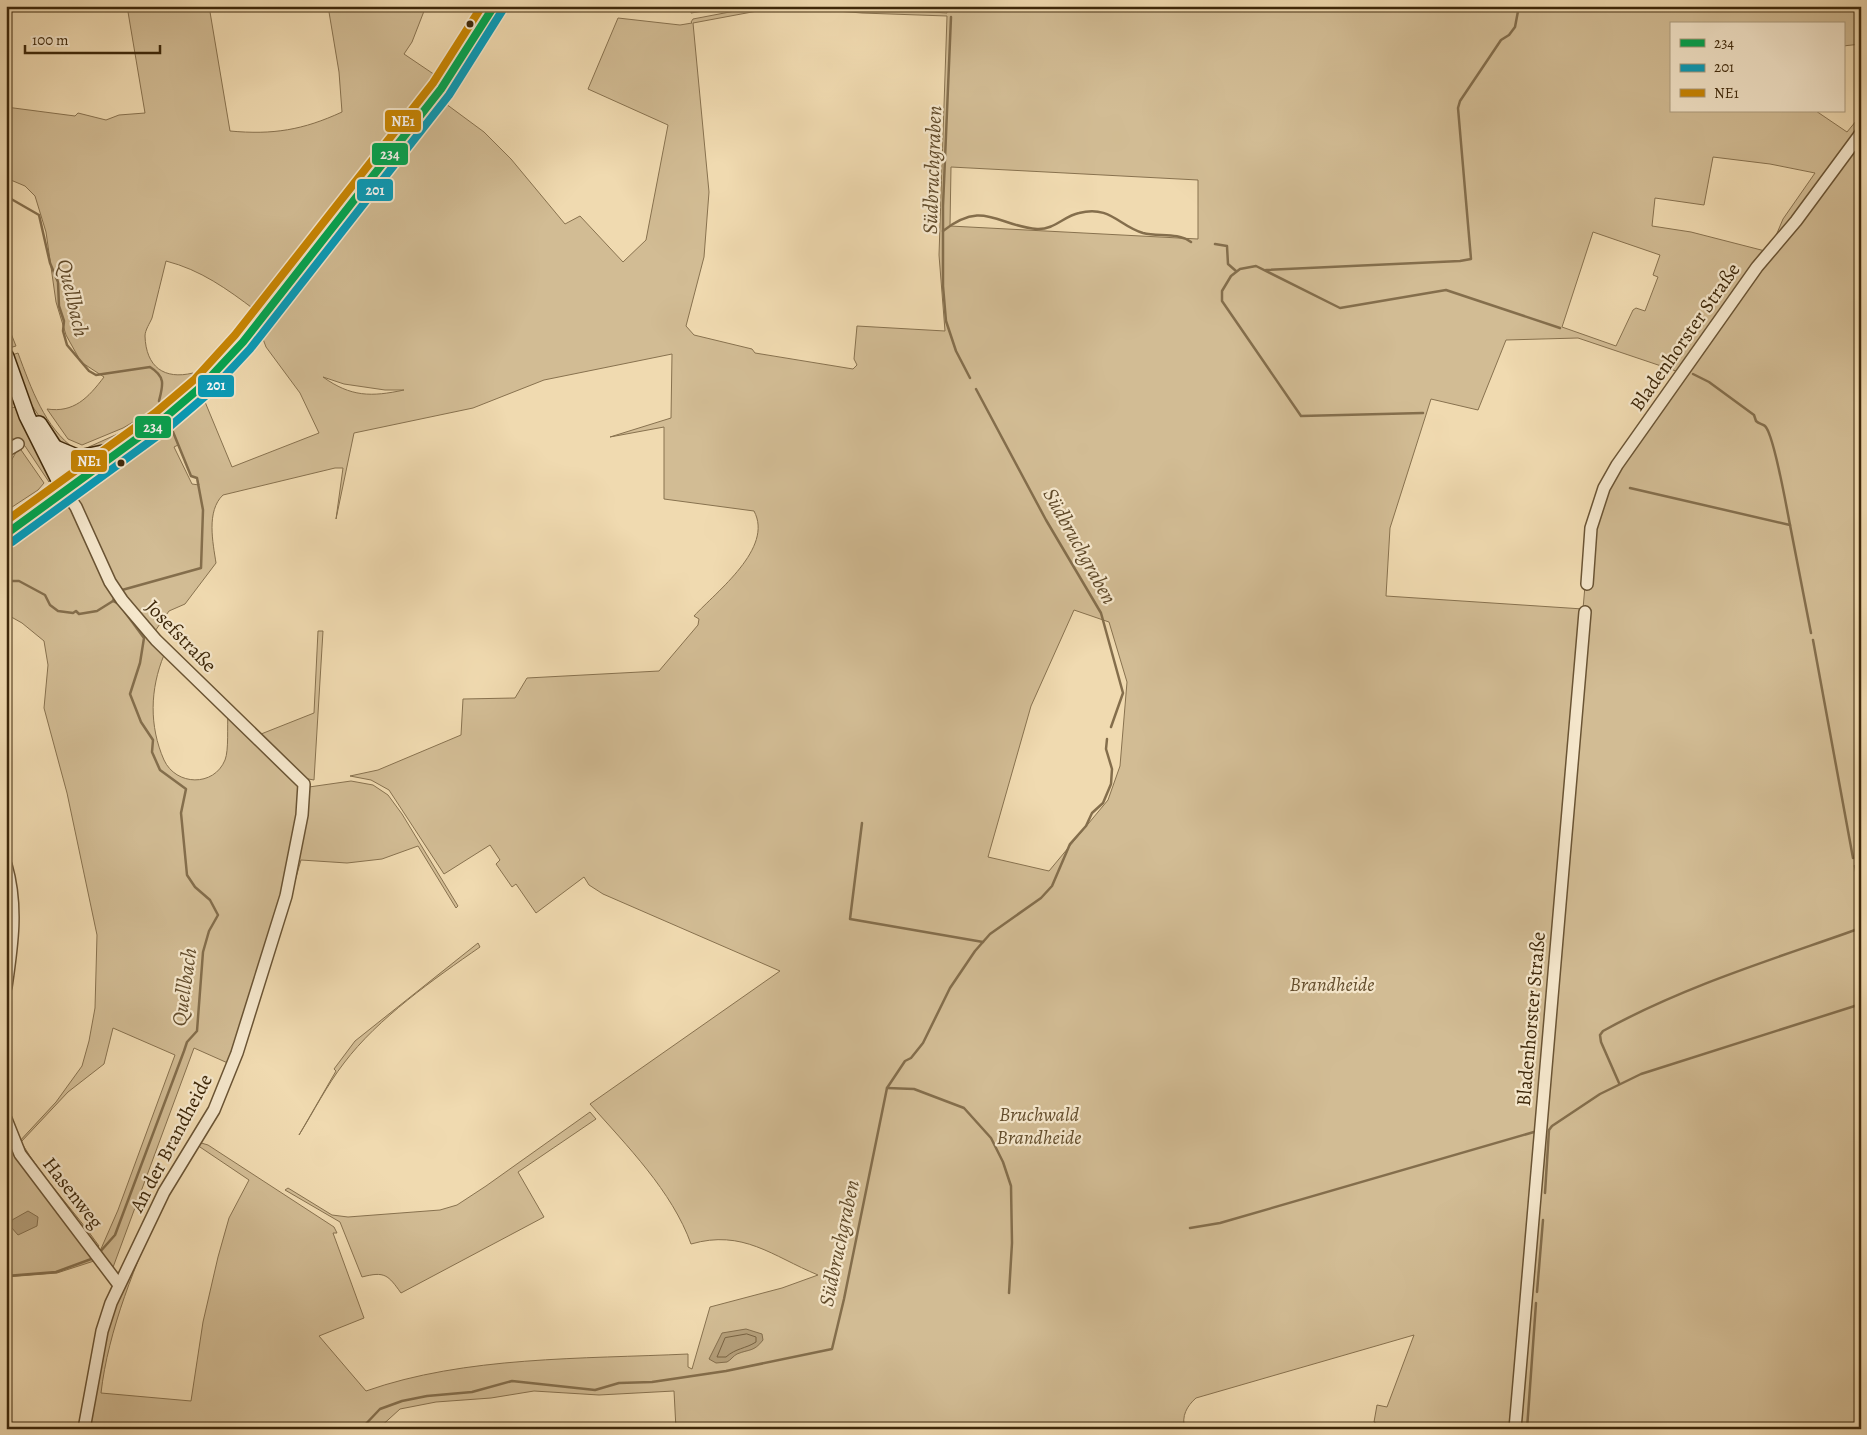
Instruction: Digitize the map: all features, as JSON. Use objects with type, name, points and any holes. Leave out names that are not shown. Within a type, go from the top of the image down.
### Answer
[{"type":"street","points":[[6,534],[70,485],[161,421],[202,386],[243,342],[441,89],[494,6]]},
{"type":"street","name":"Bladenhorster Straße","points":[[1587,584],[1591,528],[1604,488],[1617,465],[1757,267],[1796,221],[1861,133]]},
{"type":"street","points":[[6,357],[39,442],[70,485]]},
{"type":"street","points":[[22,400],[53,447],[70,485]]},
{"type":"street","points":[[6,451],[18,444]]},
{"type":"street","points":[[53,447],[79,458],[122,449]]},
{"type":"street","name":"Josefstraße","points":[[70,485],[76,507],[110,582],[122,600],[156,640],[304,784]]},
{"type":"street","name":"Bladenhorster Straße","points":[[1515,1429],[1585,612]]},
{"type":"street","name":"An der Brandheide","points":[[84,1429],[102,1331],[119,1284],[164,1192],[214,1110],[229,1076],[286,896],[302,815],[304,784]]},
{"type":"street","points":[[6,865],[12,889],[14,929],[6,987]]},
{"type":"street","name":"Hasenweg","points":[[6,1119],[20,1154],[119,1284]]},
{"type":"green space","points":[[127,6],[209,6],[230,131],[260,132],[288,130],[314,123],[342,112],[339,72],[328,6],[426,6],[412,42],[404,54],[438,77],[255,310],[202,275],[166,261],[152,318],[145,334],[146,347],[149,356],[158,369],[173,375],[193,373],[200,380],[159,417],[152,411],[123,428],[82,445],[68,439],[47,409],[57,410],[73,406],[86,397],[104,377],[81,362],[66,335],[56,302],[46,232],[35,196],[25,186],[6,178],[6,107],[75,116],[78,113],[106,120],[119,115],[145,113]]},
{"type":"green space","points":[[691,6],[734,6],[691,13]]},
{"type":"green space","name":"Brandheide","points":[[761,6],[840,6],[947,13],[947,6],[1861,6],[1861,44],[1844,46],[1844,22],[1670,22],[1670,112],[1817,112],[1847,132],[1861,115],[1861,1429],[1381,1429],[1381,1426],[1374,1422],[1377,1405],[1387,1407],[1414,1335],[1196,1398],[1186,1412],[1184,1420],[1185,1429],[676,1429],[674,1391],[599,1395],[534,1391],[491,1398],[436,1402],[400,1409],[378,1429],[86,1429],[94,1374],[107,1321],[135,1255],[164,1196],[177,1171],[198,1142],[208,1145],[334,1227],[337,1233],[333,1233],[364,1318],[319,1336],[366,1391],[443,1371],[525,1361],[688,1354],[688,1367],[692,1369],[710,1307],[782,1288],[818,1275],[742,1242],[710,1240],[691,1244],[683,1224],[660,1187],[590,1104],[780,971],[603,894],[589,885],[584,877],[536,913],[516,884],[512,887],[496,864],[500,860],[490,845],[444,874],[389,790],[371,780],[350,776],[378,770],[461,735],[463,699],[515,698],[527,678],[659,671],[698,625],[699,619],[694,616],[728,582],[750,554],[756,540],[758,525],[754,511],[664,499],[664,427],[610,437],[671,418],[672,354],[544,380],[473,408],[354,433],[336,519],[343,468],[335,468],[223,495],[214,510],[213,518],[212,537],[216,563],[185,604],[169,611],[153,634],[112,581],[76,497],[79,492],[165,429],[203,397],[232,467],[319,433],[300,393],[266,347],[260,331],[410,145],[442,101],[484,132],[511,159],[565,224],[580,216],[623,262],[646,240],[668,125],[588,89],[618,18],[680,25],[691,22],[693,19]],"holes":[[[800,8],[862,13],[947,16],[939,255],[945,331],[857,326],[854,359],[857,365],[853,369],[755,353],[752,349],[694,335],[686,326],[704,257],[709,192],[693,23],[768,9]],[[1713,157],[1770,164],[1815,173],[1783,219],[1769,252],[1691,232],[1652,226],[1655,198],[1704,205]],[[951,167],[1198,180],[1198,239],[950,226]],[[1593,232],[1660,255],[1653,275],[1658,277],[1645,311],[1636,308],[1633,310],[1616,346],[1562,327]],[[1578,338],[1676,371],[1600,494],[1590,527],[1583,609],[1386,596],[1390,528],[1431,399],[1478,410],[1506,340]],[[323,377],[344,384],[385,390],[404,390],[381,394],[362,394],[333,384]],[[178,445],[191,476],[197,478],[199,485],[192,484],[174,447]],[[1074,610],[1109,622],[1127,682],[1120,766],[1108,800],[1049,871],[988,857],[1031,706]],[[197,1145],[249,1180],[229,1218],[218,1257],[203,1322],[191,1401],[101,1393],[110,1345],[133,1273],[174,1182]]]},
{"type":"green space","points":[[6,321],[16,346],[9,348],[6,340]]},
{"type":"green space","points":[[18,353],[47,419],[64,440],[75,449],[60,448],[31,404],[12,355]]},
{"type":"green space","points":[[18,407],[50,477],[49,482],[25,446],[6,435],[6,408]]},
{"type":"green space","points":[[155,417],[120,440],[102,448],[80,451]]},
{"type":"green space","points":[[19,447],[44,483],[38,490],[6,511],[6,461],[11,461]]},
{"type":"green space","points":[[45,491],[35,501],[6,516],[40,493]]},
{"type":"green space","points":[[63,505],[71,507],[110,587],[164,655],[156,681],[153,708],[159,747],[170,769],[186,779],[195,780],[204,779],[220,769],[226,756],[228,714],[295,779],[298,784],[300,805],[296,838],[276,920],[230,1064],[194,1048],[112,1270],[97,1258],[118,1210],[175,1055],[113,1028],[104,1064],[68,1092],[21,1142],[39,1169],[99,1246],[95,1250],[17,1144],[56,1102],[82,1066],[95,1008],[97,935],[67,793],[44,708],[48,665],[44,641],[22,623],[6,614],[6,547]]},
{"type":"green space","points":[[318,631],[323,631],[314,780],[303,778],[256,736],[314,713]]},
{"type":"green space","points":[[351,781],[373,785],[388,795],[402,814],[458,906],[456,908],[418,846],[382,859],[347,863],[301,860],[251,1022],[309,787]]},
{"type":"green space","points":[[478,943],[480,947],[407,1000],[358,1046],[332,1080],[299,1135],[336,1071],[334,1069],[355,1041]]},
{"type":"green space","points":[[590,1112],[596,1119],[518,1172],[544,1217],[401,1293],[393,1282],[385,1276],[376,1274],[362,1277],[340,1222],[285,1190],[288,1188],[332,1215],[348,1217],[440,1210],[457,1205]]},
{"type":"green space","points":[[6,1129],[97,1260],[57,1273],[6,1277]]},
{"type":"water","points":[[28,1211],[38,1217],[37,1226],[18,1235],[11,1227],[12,1220]]},
{"type":"water","points":[[746,1329],[762,1334],[763,1340],[757,1347],[737,1354],[727,1362],[716,1363],[709,1359],[722,1333]]},
{"type":"waterway","points":[[1266,270],[1471,259],[1458,108],[1460,101],[1501,40],[1509,35],[1515,27],[1519,6]]},
{"type":"waterway","name":"Südbruchgraben","points":[[951,17],[943,206],[943,286],[946,321],[956,351],[970,378]]},
{"type":"waterway","name":"Quellbach","points":[[6,196],[39,215],[50,263],[58,282],[59,306],[64,321],[63,331],[67,345],[89,371],[96,375],[150,367],[161,378],[162,386],[159,401],[163,406]]},
{"type":"waterway","points":[[943,231],[969,217],[980,216],[990,217],[1023,227],[1043,229],[1079,213],[1090,211],[1107,214],[1143,233],[1180,237],[1191,242]]},
{"type":"waterway","points":[[1215,244],[1227,246],[1228,264],[1236,271]]},
{"type":"waterway","points":[[1423,413],[1301,416],[1222,301],[1222,291],[1231,276],[1240,269],[1256,266],[1340,308],[1446,290],[1560,328]]},
{"type":"waterway","points":[[1693,374],[1709,382],[1754,415],[1756,421],[1765,426],[1769,432],[1790,525]]},
{"type":"waterway","name":"Südbruchgraben","points":[[976,389],[1046,520],[1101,613],[1123,693],[1111,727]]},
{"type":"waterway","name":"Quellbach","points":[[122,590],[201,568],[203,510],[197,478],[191,476],[171,427]]},
{"type":"waterway","points":[[1630,488],[1790,525],[1811,633]]},
{"type":"waterway","points":[[6,581],[19,581],[45,595],[50,605],[58,611],[73,613],[76,611],[79,614],[97,611],[113,601]]},
{"type":"waterway","name":"Quellbach","points":[[99,1253],[115,1235],[187,1042],[197,1031],[203,952],[209,931],[218,915],[210,900],[195,887],[187,875],[181,813],[186,789],[160,770],[152,752],[153,740],[141,722],[130,694],[140,663],[144,638],[119,604],[113,601],[115,596]]},
{"type":"waterway","points":[[1813,640],[1853,858]]},
{"type":"waterway","name":"Südbruchgraben","points":[[361,1429],[380,1409],[402,1401],[427,1396],[472,1392],[512,1381],[595,1390],[619,1383],[652,1382],[726,1371],[832,1349],[887,1088],[905,1061],[911,1058],[923,1043],[950,988],[975,951],[990,934],[1041,898],[1052,886],[1070,844],[1086,826],[1092,813],[1103,803],[1111,784],[1112,769],[1106,749],[1107,739]]},
{"type":"waterway","points":[[862,823],[850,919],[983,942]]},
{"type":"waterway","points":[[1855,866],[1861,895]]},
{"type":"waterway","points":[[1619,1083],[1601,1042],[1600,1035],[1603,1031],[1665,1000],[1697,987],[1762,962],[1861,928]]},
{"type":"waterway","points":[[1545,1193],[1549,1130],[1552,1126],[1600,1094],[1641,1074],[1861,1004]]},
{"type":"waterway","points":[[887,1088],[914,1089],[964,1108],[991,1138],[1003,1162],[1011,1186],[1012,1243],[1009,1293]]},
{"type":"waterway","points":[[1190,1228],[1220,1223],[1534,1132]]},
{"type":"waterway","points":[[1537,1292],[1543,1220]]},
{"type":"waterway","name":"Quellbach","points":[[6,1276],[56,1272],[94,1258]]},
{"type":"waterway","points":[[1527,1429],[1536,1303]]},
{"type":"transit line","name":"NE1","points":[[6,521],[155,413],[195,379],[235,335],[433,83],[482,6]]},
{"type":"transit line","name":"234","points":[[6,534],[161,421],[202,386],[243,342],[441,89],[494,6]]},
{"type":"transit line","name":"201","points":[[12,542],[167,429],[209,393],[250,349],[449,95],[502,11]]},
{"type":"park label","name":"Bruchwald Brandheide","points":[[1039,1126]]}]
